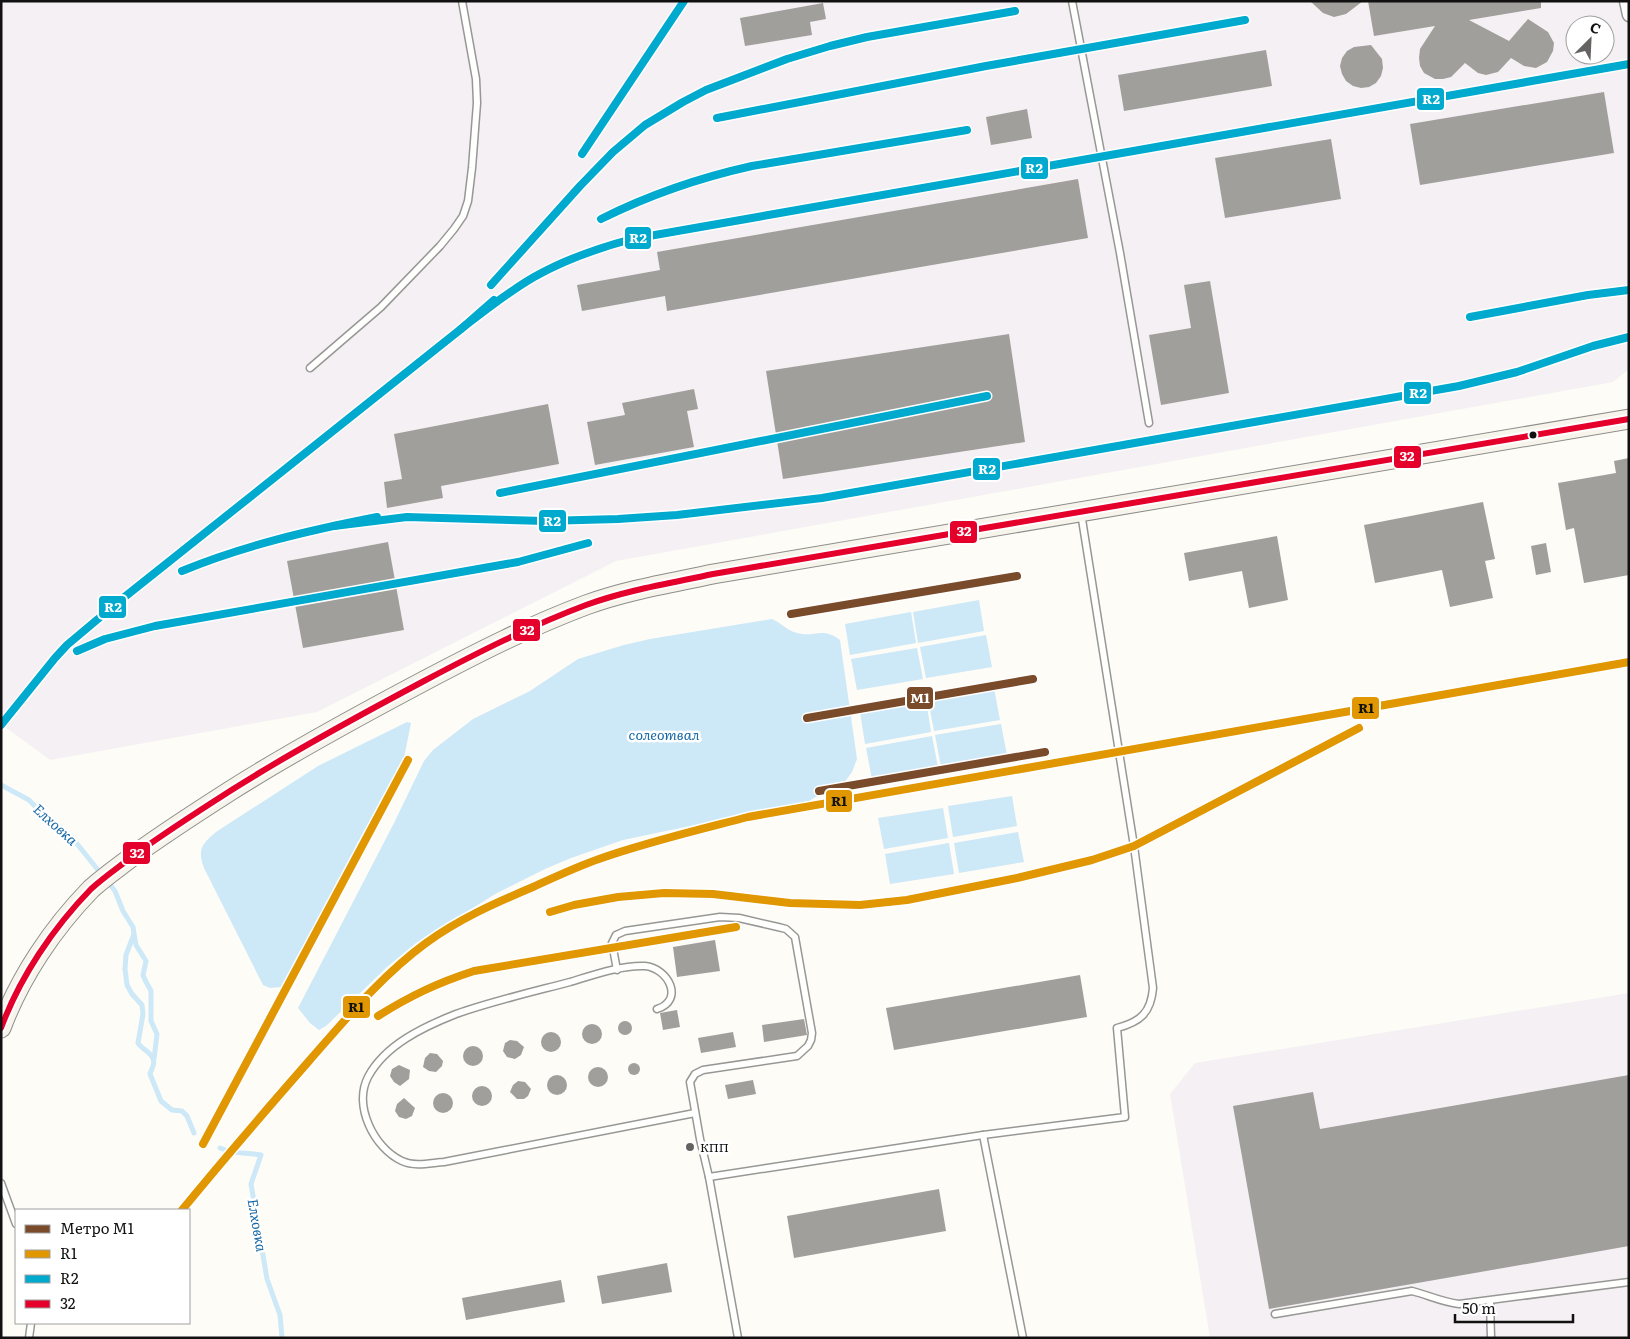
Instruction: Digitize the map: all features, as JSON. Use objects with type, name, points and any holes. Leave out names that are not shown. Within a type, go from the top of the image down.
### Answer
[{"type":"main road","points":[[1,1028],[12,1001],[38,958],[69,914],[91,890],[120,866],[192,815],[284,757],[488,648],[536,624],[588,604],[650,587],[713,574],[1629,419]]},
{"type":"street","points":[[1626,1],[1629,15]]},
{"type":"lane","points":[[310,368],[381,308],[440,246],[463,216],[468,201],[471,177],[476,134],[477,103],[476,79],[462,1]]},
{"type":"lane","points":[[1072,1],[1120,253],[1149,423]]},
{"type":"lane","points":[[710,1177],[983,1135],[1125,1117],[1116,1028],[1133,1024],[1142,1017],[1152,998],[1153,988],[1134,846],[1081,512]]},
{"type":"lane","points":[[617,970],[612,943],[616,935],[625,931],[729,917],[786,929],[795,937],[812,1024],[811,1040],[808,1046],[797,1056],[703,1070],[695,1074],[690,1082],[710,1177],[738,1338]]},
{"type":"lane","points":[[657,1009],[664,1007],[670,1000],[671,990],[669,981],[658,970],[646,966],[617,970],[477,1007],[436,1022],[407,1038],[390,1052],[376,1066],[364,1086],[362,1096],[363,1109],[374,1134],[391,1154],[402,1161],[421,1164],[444,1162],[695,1113]]},
{"type":"lane","points":[[983,1135],[1023,1338]]},
{"type":"lane","points":[[1,1183],[15,1221]]},
{"type":"lane","points":[[1274,1314],[1412,1291],[1445,1302],[1459,1304],[1629,1282]]},
{"type":"lane","points":[[1490,1301],[1491,1338]]},
{"type":"lane","points":[[29,1338],[31,1324]]},
{"type":"shaded area","points":[[1,1],[1629,1],[1629,369],[1613,382],[616,561],[317,712],[50,760],[1,724]]},
{"type":"shaded area","points":[[1629,993],[1629,1338],[1210,1338],[1170,1094],[1195,1063]]},
{"type":"water","points":[[979,600],[984,631],[918,643],[913,612]]},
{"type":"water","points":[[911,612],[916,643],[850,655],[845,624]]},
{"type":"water","name":"солеотвал","points":[[772,619],[794,632],[803,634],[823,633],[840,640],[857,759],[852,772],[844,783],[822,792],[809,801],[623,840],[545,869],[497,893],[416,943],[387,967],[326,1026],[319,1030],[310,1023],[298,1008],[424,761],[433,750],[473,719],[530,691],[578,659],[650,639]]},
{"type":"water","points":[[986,635],[992,667],[926,678],[920,647]]},
{"type":"water","points":[[917,648],[923,679],[857,690],[851,659]]},
{"type":"water","points":[[994,688],[1000,720],[934,731],[928,700]]},
{"type":"water","points":[[926,700],[931,732],[865,744],[860,712]]},
{"type":"water","points":[[407,722],[411,723],[403,763],[288,979],[281,987],[270,988],[263,985],[204,868],[201,856],[202,847],[216,832],[318,766]]},
{"type":"water","points":[[1001,724],[1007,755],[941,767],[935,735]]},
{"type":"water","points":[[932,736],[938,767],[872,779],[866,748]]},
{"type":"water","points":[[1012,796],[1017,826],[953,837],[948,806]]},
{"type":"water","points":[[943,808],[948,838],[884,849],[878,818]]},
{"type":"water","points":[[1018,832],[1024,862],[959,873],[954,843]]},
{"type":"water","points":[[949,843],[954,874],[890,884],[885,854]]},
{"type":"building","points":[[1310,1],[1363,1],[1346,14],[1334,17],[1323,13]]},
{"type":"building","points":[[1368,1],[1541,1],[1541,8],[1469,20],[1509,41],[1528,19],[1548,32],[1554,43],[1553,51],[1547,62],[1536,68],[1524,66],[1511,58],[1498,72],[1486,75],[1478,73],[1465,63],[1451,77],[1435,79],[1424,73],[1420,66],[1419,58],[1420,49],[1435,26],[1374,36]]},
{"type":"building","points":[[823,3],[826,19],[810,22],[812,35],[745,46],[740,18]]},
{"type":"building","points":[[1371,45],[1382,59],[1383,68],[1381,76],[1376,83],[1369,87],[1353,86],[1346,81],[1342,74],[1340,66],[1342,58],[1347,51],[1354,47]]},
{"type":"building","points":[[1266,50],[1272,86],[1124,111],[1118,75]]},
{"type":"building","points":[[1604,92],[1614,153],[1420,185],[1410,124]]},
{"type":"building","points":[[1027,109],[1032,138],[991,145],[986,117]]},
{"type":"building","points":[[1331,139],[1341,199],[1225,218],[1215,158]]},
{"type":"building","points":[[1078,179],[1088,238],[667,311],[665,296],[582,311],[577,285],[660,270],[657,252]]},
{"type":"building","points":[[1210,281],[1229,393],[1161,405],[1149,335],[1191,328],[1184,285]]},
{"type":"building","points":[[1009,334],[1025,442],[783,479],[766,371]]},
{"type":"building","points":[[694,389],[698,409],[687,411],[694,447],[595,465],[587,422],[625,415],[622,403]]},
{"type":"building","points":[[548,404],[559,464],[441,486],[443,498],[387,508],[384,482],[402,479],[394,434]]},
{"type":"building","points":[[1629,458],[1629,575],[1584,583],[1574,528],[1566,530],[1558,483],[1616,473],[1614,461]]},
{"type":"building","points":[[1483,502],[1495,559],[1485,561],[1493,598],[1450,607],[1442,570],[1375,583],[1364,525]]},
{"type":"building","points":[[1277,536],[1288,600],[1249,608],[1242,571],[1189,581],[1184,553]]},
{"type":"building","points":[[388,542],[404,630],[303,648],[287,561]]},
{"type":"building","points":[[1546,543],[1551,572],[1536,575],[1531,546]]},
{"type":"building","points":[[715,940],[720,971],[677,977],[673,947]]},
{"type":"building","points":[[1080,975],[1087,1017],[894,1050],[886,1008]]},
{"type":"building","points":[[677,1010],[680,1027],[663,1030],[660,1013]]},
{"type":"building","points":[[804,1019],[807,1035],[764,1042],[762,1025]]},
{"type":"building","points":[[625,1021],[630,1023],[632,1028],[630,1033],[625,1035],[620,1033],[618,1028],[620,1023]]},
{"type":"building","points":[[592,1024],[599,1027],[602,1034],[599,1041],[592,1044],[585,1041],[582,1034],[585,1027]]},
{"type":"building","points":[[551,1032],[558,1035],[561,1042],[558,1049],[551,1052],[544,1049],[541,1042],[544,1035]]},
{"type":"building","points":[[733,1032],[736,1047],[701,1053],[698,1038]]},
{"type":"building","points":[[510,1040],[517,1041],[524,1047],[521,1055],[515,1059],[507,1057],[503,1051],[505,1043]]},
{"type":"building","points":[[473,1046],[480,1049],[483,1056],[480,1063],[473,1066],[466,1063],[463,1056],[466,1049]]},
{"type":"building","points":[[430,1053],[437,1054],[443,1061],[442,1066],[436,1072],[429,1071],[423,1067],[425,1058]]},
{"type":"building","points":[[636,1063],[639,1064],[639,1074],[632,1075],[629,1074],[628,1067],[629,1064]]},
{"type":"building","points":[[399,1065],[410,1070],[409,1079],[400,1086],[390,1076],[392,1069]]},
{"type":"building","points":[[598,1067],[605,1070],[608,1077],[605,1084],[598,1087],[591,1084],[588,1077],[591,1070]]},
{"type":"building","points":[[557,1075],[564,1078],[567,1085],[564,1092],[557,1095],[550,1092],[547,1085],[550,1078]]},
{"type":"building","points":[[1629,1075],[1629,1246],[1269,1309],[1233,1106],[1313,1092],[1320,1129]]},
{"type":"building","points":[[753,1080],[756,1094],[728,1099],[725,1085]]},
{"type":"building","points":[[518,1081],[525,1082],[531,1089],[528,1096],[524,1099],[517,1099],[510,1092],[513,1085]]},
{"type":"building","points":[[482,1086],[489,1089],[492,1096],[489,1103],[482,1106],[475,1103],[472,1096],[475,1089]]},
{"type":"building","points":[[443,1093],[450,1096],[453,1103],[450,1110],[443,1113],[436,1110],[433,1103],[436,1096]]},
{"type":"building","points":[[404,1098],[415,1108],[412,1116],[406,1119],[399,1117],[395,1111],[397,1104]]},
{"type":"building","points":[[939,1189],[946,1231],[794,1258],[787,1216]]},
{"type":"building","points":[[667,1263],[672,1292],[602,1304],[597,1276]]},
{"type":"building","points":[[561,1280],[565,1302],[466,1320],[462,1298]]},
{"type":"waterway","name":"Елховка","points":[[1,785],[29,800],[52,824],[61,827],[70,835],[102,875]]},
{"type":"waterway","name":"Елховка","points":[[107,881],[115,891],[123,911],[133,927],[134,934],[126,955],[125,969],[127,985],[142,1005],[143,1014],[138,1043],[153,1058],[154,1062],[150,1074],[161,1101],[172,1110],[182,1111],[187,1116],[194,1133]]},
{"type":"waterway","points":[[134,934],[136,945],[146,961],[143,975],[151,991],[151,1021],[157,1034],[154,1059]]},
{"type":"waterway","name":"Елховка","points":[[220,1148],[261,1155],[251,1184],[267,1279],[280,1315],[282,1338]]},
{"type":"metro line","name":"M1","points":[[791,614],[1017,576]]},
{"type":"metro line","name":"M1","points":[[807,718],[1033,679]]},
{"type":"metro line","name":"M1","points":[[819,791],[1045,752]]},
{"type":"transit line","name":"R2","points":[[582,154],[684,1]]},
{"type":"transit line","name":"R2","points":[[491,285],[613,152],[645,125],[683,102],[706,90],[787,59],[830,46],[867,37],[1015,11]]},
{"type":"transit line","name":"R2","points":[[717,118],[986,66],[1245,20]]},
{"type":"transit line","name":"R2","points":[[461,329],[506,295],[545,271],[582,255],[632,239],[1629,64]]},
{"type":"transit line","name":"R2","points":[[601,219],[657,194],[694,181],[752,166],[967,130]]},
{"type":"transit line","name":"R2","points":[[1470,317],[1588,295],[1629,290]]},
{"type":"transit line","name":"R2","points":[[1,725],[67,645],[461,329],[494,300]]},
{"type":"transit line","name":"R2","points":[[334,526],[407,517],[545,521],[618,519],[677,515],[822,498],[1459,386],[1517,372],[1593,346],[1629,337]]},
{"type":"transit line","name":"R2","points":[[500,493],[987,396]]},
{"type":"transit line","name":"32","points":[[1,1028],[28,972],[64,920],[91,889],[141,850],[254,776],[350,721],[484,650],[586,605],[633,591],[713,574],[1629,419]]},
{"type":"transit line","name":"R2","points":[[182,571],[230,553],[278,539],[377,517]]},
{"type":"transit line","name":"R2","points":[[77,651],[105,639],[155,626],[518,562],[588,543]]},
{"type":"transit line","name":"R1","points":[[183,1209],[350,1014],[394,969],[451,926],[505,899],[590,862],[654,842],[748,817],[1629,662]]},
{"type":"transit line","name":"R1","points":[[550,912],[574,905],[618,897],[664,893],[713,894],[790,903],[860,905],[907,900],[1017,878],[1092,860],[1134,846],[1359,728]]},
{"type":"transit line","name":"R1","points":[[203,1144],[408,760]]},
{"type":"transit line","name":"R1","points":[[378,1016],[424,990],[474,971],[736,927]]},
{"type":"place","name":"КПП","points":[[690,1147]]}]
